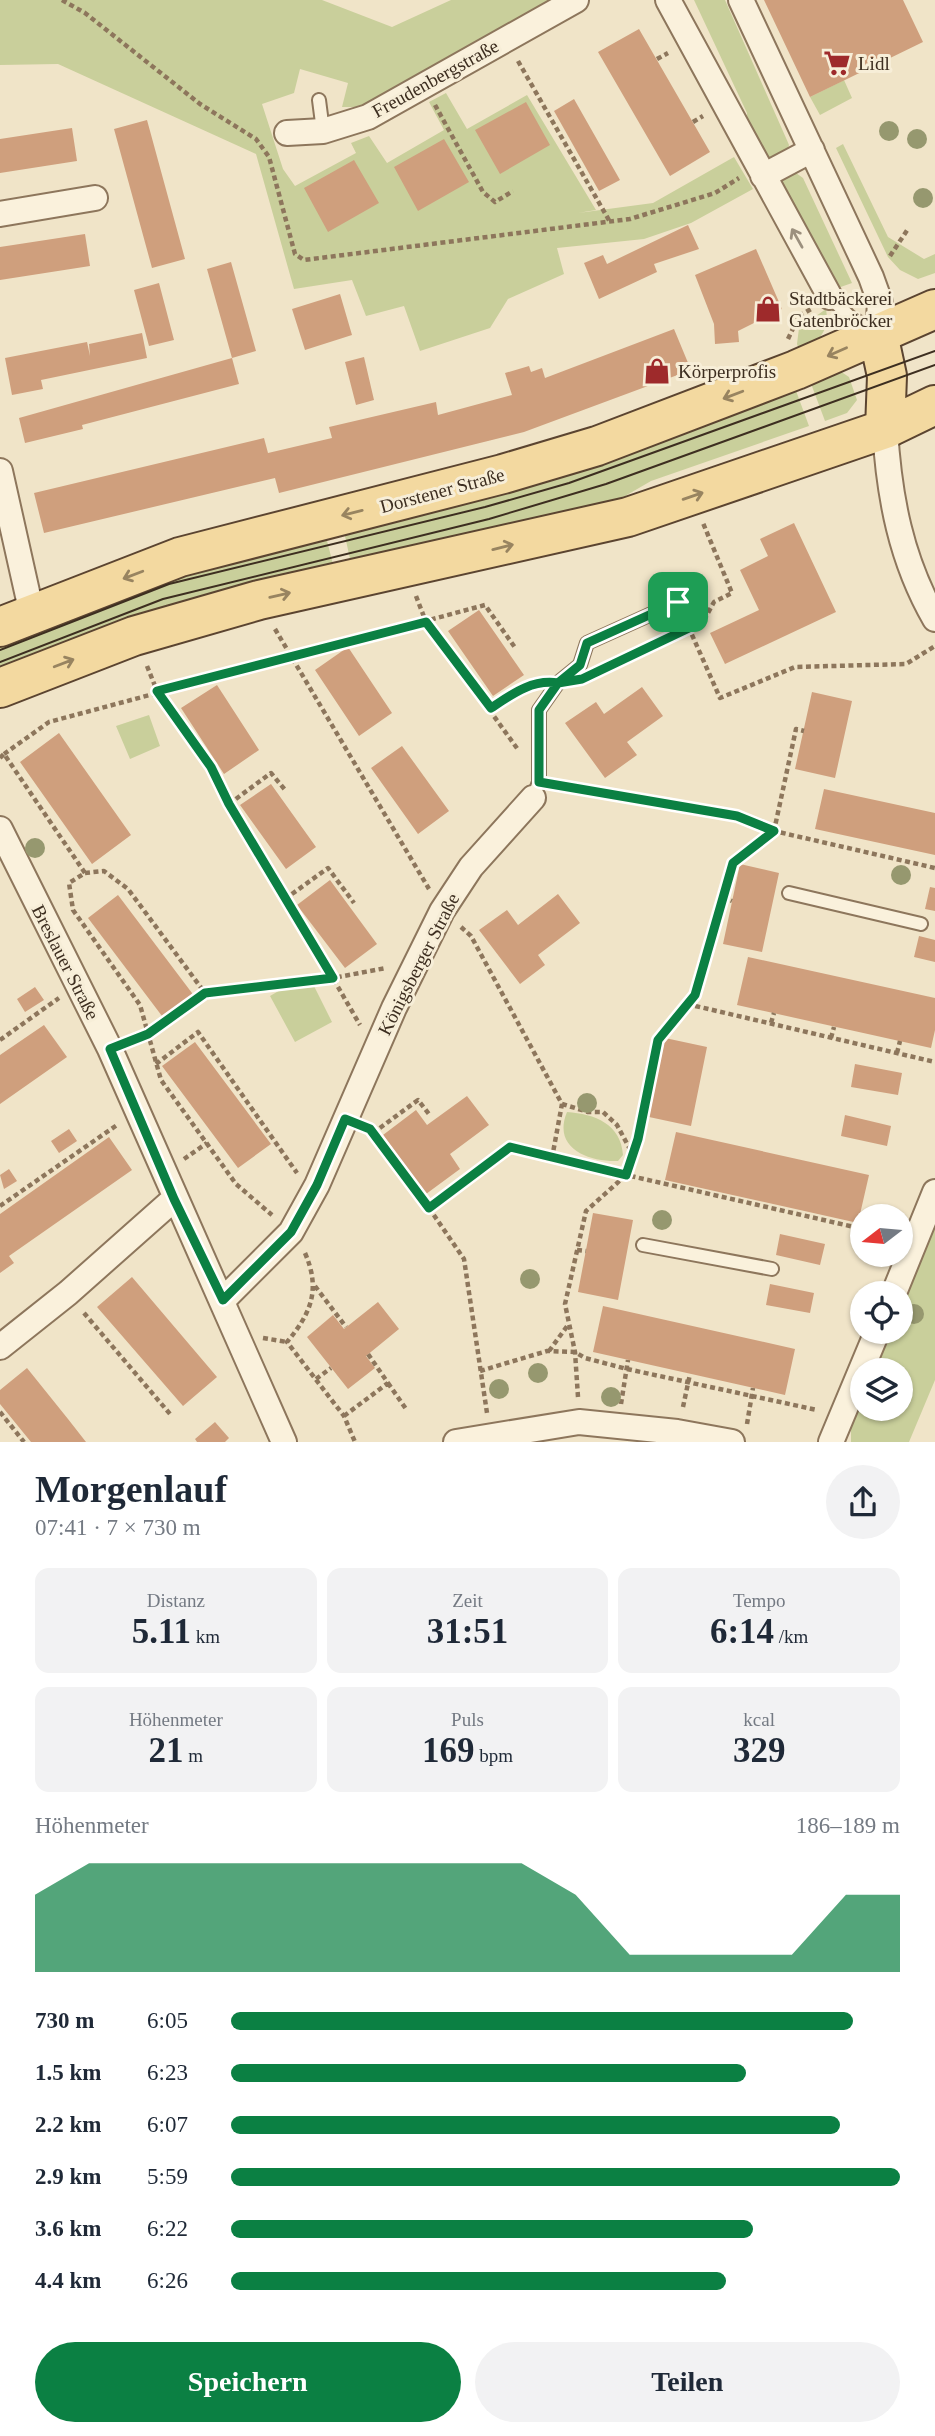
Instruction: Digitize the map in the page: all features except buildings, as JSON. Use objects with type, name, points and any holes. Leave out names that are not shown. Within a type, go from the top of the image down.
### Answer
[{"type":"main road","name":"Dorstener Straße","points":[[16,621],[180,557],[503,474],[597,446],[796,370],[935,309]]},
{"type":"main road","points":[[878,334],[887,376],[886,429]]},
{"type":"main road","points":[[887,376],[935,386]]},
{"type":"main road","points":[[0,688],[134,636],[236,606],[628,517],[886,429],[935,405]]},
{"type":"street","name":"Freudenbergstraße","points":[[287,133],[323,131],[368,117],[576,0]]},
{"type":"street","points":[[668,0],[830,298]]},
{"type":"street","points":[[741,0],[872,277],[880,302],[878,334]]},
{"type":"street","points":[[760,171],[812,150]]},
{"type":"street","points":[[0,214],[95,198]]},
{"type":"street","points":[[886,429],[888,473],[902,547],[935,620]]},
{"type":"street","points":[[0,471],[16,621]]},
{"type":"street","name":"Königsberger Straße","points":[[223,1300],[291,1232],[310,1198],[374,1051],[442,911],[471,867],[536,790]]},
{"type":"street","name":"Breslauer Straße","points":[[0,829],[110,1049],[174,1199],[223,1300],[284,1442]]},
{"type":"street","points":[[899,1281],[935,1192]]},
{"type":"street","points":[[0,1347],[68,1293],[174,1199]]},
{"type":"street","points":[[831,1442],[872,1344]]},
{"type":"street","points":[[456,1442],[579,1422],[728,1437]]},
{"type":"lane","points":[[319,100],[323,131]]},
{"type":"lane","points":[[830,298],[850,317],[878,334]]},
{"type":"lane","points":[[536,790],[539,710],[558,683],[580,665],[587,643],[678,602]]},
{"type":"lane","points":[[789,893],[921,923]]},
{"type":"lane","points":[[643,1245],[772,1269]]},
{"type":"path","points":[[62,0],[85,13],[200,104],[256,139],[269,156],[295,254],[304,260],[610,222],[662,211],[715,193],[760,171]]},
{"type":"path","points":[[505,39],[610,222]]},
{"type":"path","points":[[424,85],[483,192],[495,202],[513,191]]},
{"type":"path","points":[[491,708],[516,691],[543,681],[558,683],[582,679],[689,628],[704,620],[713,602],[732,593],[692,496]]},
{"type":"path","points":[[417,599],[426,622],[491,708],[536,790],[737,816],[774,831],[935,868]]},
{"type":"path","points":[[678,602],[720,698],[795,667],[906,664],[935,646]]},
{"type":"path","points":[[85,873],[2,756],[49,722],[485,605],[516,649]]},
{"type":"path","points":[[281,639],[442,911],[471,936],[562,1104],[552,1158]]},
{"type":"path","points":[[148,669],[157,691],[211,767],[229,804],[374,1051]]},
{"type":"path","points":[[579,1422],[575,1352],[565,1304],[586,1211],[626,1175],[658,1040],[695,995],[733,863],[774,831],[796,729],[804,731]]},
{"type":"path","points":[[229,804],[271,773],[286,791]]},
{"type":"path","points":[[846,847],[849,838]]},
{"type":"path","points":[[907,861],[910,852]]},
{"type":"path","points":[[285,899],[328,868],[354,904]]},
{"type":"path","points":[[205,993],[128,889],[104,872],[85,873],[69,883],[73,910],[141,1005],[161,1080],[236,1184],[291,1232],[306,1255],[315,1286],[346,1327]]},
{"type":"path","points":[[723,897],[732,901]]},
{"type":"path","points":[[110,1049],[148,1034],[205,993],[333,978],[415,963]]},
{"type":"path","points":[[0,1040],[78,985]]},
{"type":"path","points":[[687,1004],[935,1062]]},
{"type":"path","points":[[771,1023],[774,1013]]},
{"type":"path","points":[[831,1038],[834,1027]]},
{"type":"path","points":[[156,1063],[198,1032],[290,1161],[310,1198]]},
{"type":"path","points":[[897,1053],[900,1041]]},
{"type":"path","points":[[373,1133],[418,1100],[429,1114]]},
{"type":"path","points":[[562,1104],[588,1112],[603,1112],[617,1125],[633,1154]]},
{"type":"path","points":[[0,1206],[138,1111]]},
{"type":"path","points":[[345,1119],[373,1133],[464,1259],[488,1417]]},
{"type":"path","points":[[429,1208],[510,1147],[850,1225]]},
{"type":"path","points":[[577,1250],[586,1251]]},
{"type":"path","points":[[315,1286],[305,1320],[287,1342],[344,1416],[355,1442]]},
{"type":"path","points":[[68,1293],[170,1414]]},
{"type":"path","points":[[549,1351],[568,1325]]},
{"type":"path","points":[[480,1371],[549,1351],[575,1352],[585,1359],[627,1369],[752,1398],[842,1414]]},
{"type":"path","points":[[368,1354],[406,1409]]},
{"type":"path","points":[[621,1406],[628,1360]]},
{"type":"path","points":[[316,1379],[331,1368]]},
{"type":"path","points":[[682,1413],[690,1374]]},
{"type":"path","points":[[344,1416],[388,1382]]},
{"type":"path","points":[[728,1437],[752,1398],[753,1388]]},
{"type":"path","points":[[0,1412],[24,1442]]},
{"type":"green space","points":[[0,0],[322,0],[392,27],[451,0],[555,0],[362,107],[342,107],[348,83],[300,69],[294,93],[262,104],[283,169],[295,186],[356,153],[351,143],[369,136],[387,163],[444,130],[429,102],[446,93],[467,129],[527,95],[596,210],[578,213],[653,203],[734,157],[753,189],[691,223],[644,239],[557,248],[564,274],[508,299],[490,328],[420,351],[404,306],[366,316],[352,280],[294,289],[256,154],[58,64],[0,65]]},
{"type":"green space","points":[[694,0],[725,0],[789,145],[787,153],[767,164],[748,133],[747,113]]},
{"type":"green space","points":[[844,80],[852,98],[820,115],[810,97]]},
{"type":"green space","points":[[843,144],[888,237],[924,259],[935,254],[935,273],[918,279],[900,270],[888,257],[836,148]]},
{"type":"green space","points":[[788,172],[803,178],[852,283],[835,289],[777,182]]},
{"type":"green space","points":[[826,309],[826,324],[821,335],[800,352],[797,344],[799,328]]},
{"type":"green space","points":[[840,371],[849,377],[857,400],[847,413],[825,421],[810,381]]},
{"type":"green space","points":[[795,388],[809,426],[651,481],[620,499],[352,568],[343,527]]},
{"type":"green space","points":[[325,533],[335,572],[0,673],[0,644],[166,577]]},
{"type":"green space","points":[[149,715],[160,746],[130,759],[116,726]]},
{"type":"green space","points":[[308,974],[332,1022],[295,1042],[270,996]]},
{"type":"green space","points":[[567,1112],[596,1118],[612,1128],[621,1144],[623,1155],[618,1161],[595,1159],[569,1144],[564,1135]]},
{"type":"green space","points":[[935,1217],[935,1380],[909,1442],[851,1442],[851,1421],[913,1421],[913,1358],[877,1358],[883,1344],[913,1344],[913,1281],[908,1281]]},
{"type":"tram line","points":[[0,650],[169,584],[485,507],[569,483],[935,351]]},
{"type":"tram line","points":[[0,662],[163,599],[489,519],[606,484],[935,365]]},
{"type":"place","name":"Lidl","points":[[837,63]]},
{"type":"place","name":"Stadtbäckerei Gatenbröcker","points":[[768,309]]},
{"type":"place","name":"Körperprofis","points":[[657,371]]},
{"type":"route","points":[[678,602],[587,643],[580,665],[558,683],[543,681],[516,691],[491,708],[426,622],[157,691],[211,767],[229,804],[333,978],[205,993],[148,1034],[110,1049],[174,1199],[223,1300],[291,1232],[317,1185],[345,1119],[370,1129],[429,1208],[510,1147],[626,1175],[638,1139],[658,1040],[695,995],[733,863],[774,831],[737,816],[539,782],[539,710],[558,683],[582,679],[689,628],[678,602]]}]
